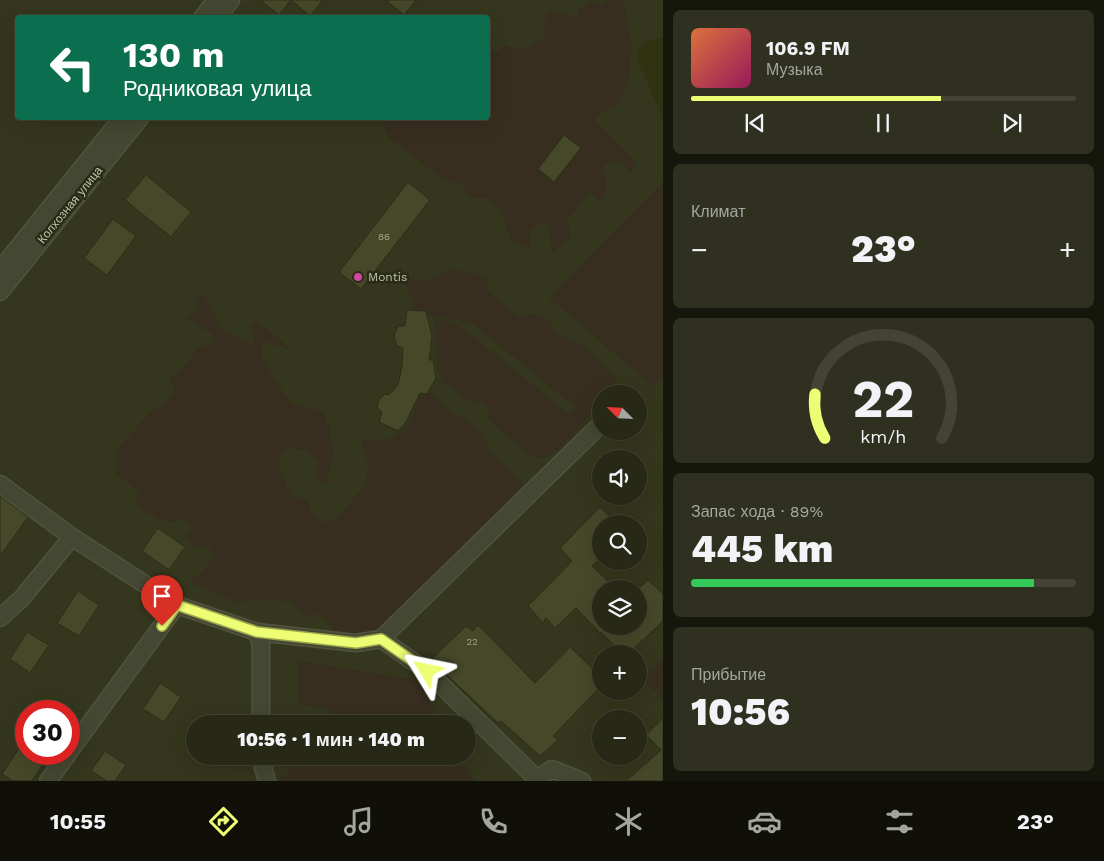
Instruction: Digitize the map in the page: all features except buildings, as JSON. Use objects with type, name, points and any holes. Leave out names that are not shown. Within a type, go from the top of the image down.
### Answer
[{"type":"street","points":[[207,15],[222,5]]},
{"type":"street","name":"Колхозная улица","points":[[0,270],[120,120]]},
{"type":"street","name":"Колхозная улица","points":[[0,292],[138,120]]},
{"type":"street","points":[[0,484],[72,537],[177,605],[257,632],[356,643],[381,639],[592,433]]},
{"type":"street","points":[[0,618],[22,598],[72,537]]},
{"type":"street","points":[[80,737],[177,605]]},
{"type":"street","points":[[257,632],[261,645],[261,715]]},
{"type":"street","points":[[381,639],[427,671],[536,779],[552,769],[582,781]]},
{"type":"street","points":[[48,781],[59,765]]},
{"type":"street","points":[[262,765],[267,781]]},
{"type":"shaded area","points":[[607,0],[623,0],[632,45],[628,82],[619,104],[594,119],[637,162],[631,172],[620,160],[603,166],[607,190],[600,203],[590,192],[568,219],[570,238],[552,252],[547,221],[529,230],[531,250],[511,239],[499,209],[488,198],[470,198],[462,184],[444,179],[389,138],[383,120],[490,120],[490,49],[497,53],[504,45],[525,49],[546,37],[544,24],[548,11],[560,12],[577,18],[579,9],[591,1],[600,5]]},
{"type":"shaded area","points":[[663,37],[663,119],[639,64],[638,52],[645,42]]},
{"type":"shaded area","points":[[663,182],[663,377],[652,385],[549,298]]},
{"type":"shaded area","points":[[452,269],[474,274],[487,280],[488,291],[518,317],[536,314],[550,321],[554,331],[571,341],[582,344],[618,380],[614,385],[592,385],[592,412],[573,435],[555,452],[547,457],[540,458],[528,453],[488,419],[490,411],[485,404],[464,399],[454,389],[445,384],[437,370],[435,318],[458,324],[570,415],[575,407],[472,323],[415,312],[407,286],[400,281],[384,279],[392,274],[428,281]]},
{"type":"shaded area","points":[[204,295],[221,328],[253,344],[253,334],[248,326],[257,321],[293,351],[263,341],[262,356],[274,379],[291,403],[322,412],[330,429],[333,452],[327,484],[319,483],[315,476],[317,461],[306,450],[287,448],[278,462],[286,485],[293,497],[307,501],[311,510],[322,522],[336,520],[366,484],[368,462],[360,439],[384,440],[397,435],[406,427],[418,404],[414,395],[424,386],[449,411],[467,421],[484,435],[489,450],[524,484],[381,629],[355,637],[333,631],[330,622],[315,613],[306,618],[292,601],[255,600],[237,602],[189,582],[203,571],[213,557],[209,547],[193,546],[186,536],[191,530],[184,518],[172,522],[158,519],[135,504],[140,492],[116,474],[117,449],[149,414],[165,403],[175,391],[170,379],[181,370],[199,348],[214,344],[211,333],[187,318],[197,309],[194,299]]},
{"type":"shaded area","points":[[663,659],[663,700],[647,684],[647,674]]},
{"type":"shaded area","points":[[298,661],[418,680],[437,715],[329,715],[329,709],[299,704]]},
{"type":"shaded area","points":[[299,765],[465,765],[474,781],[281,781],[280,779]]},
{"type":"place","name":"Montis","points":[[358,277]]},
{"type":"route","points":[[162,626],[177,605],[257,632],[356,643],[381,639],[427,671]]}]
